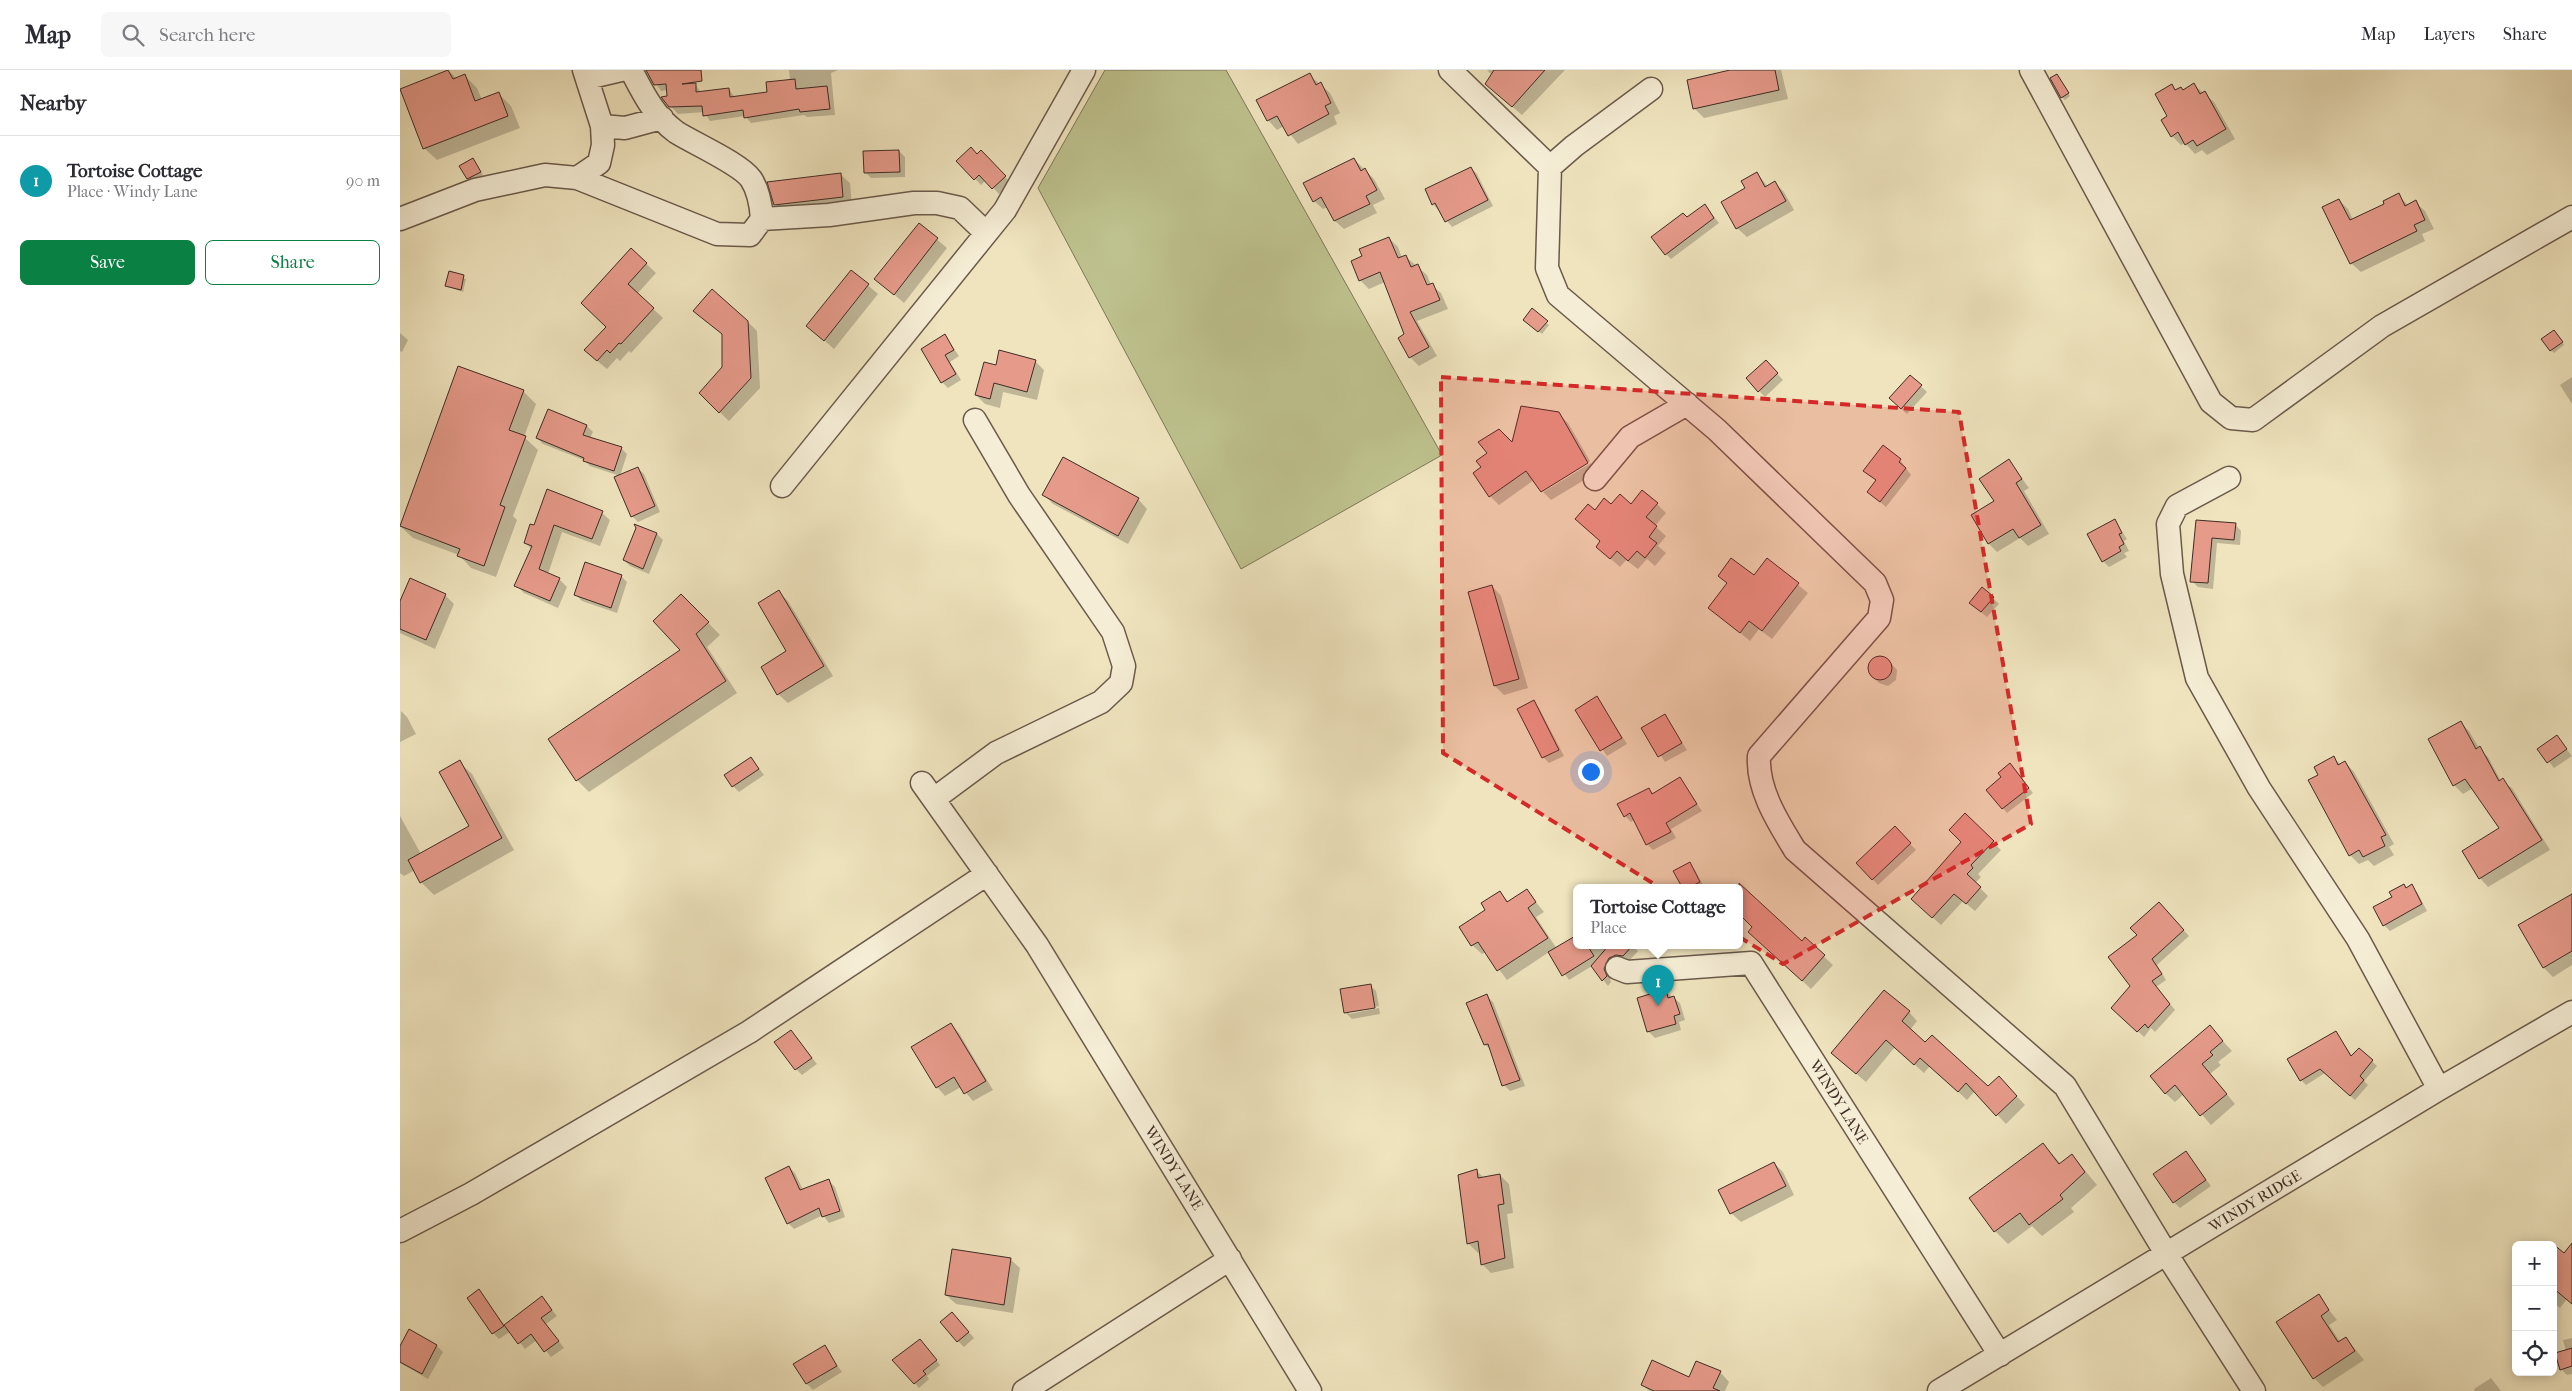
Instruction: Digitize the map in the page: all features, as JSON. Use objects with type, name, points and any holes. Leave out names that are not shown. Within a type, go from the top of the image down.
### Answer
[{"type":"street","points":[[577,178],[599,163],[603,145],[602,126],[586,74],[621,70]]},
{"type":"street","points":[[400,219],[475,190],[544,175],[577,178],[717,234],[750,235],[762,219],[760,198],[750,177],[717,154],[676,131],[652,108],[631,70]]},
{"type":"street","points":[[782,486],[1005,210],[1084,70]]},
{"type":"street","points":[[1450,70],[1550,168]]},
{"type":"street","points":[[2032,70],[2211,402],[2231,418],[2253,420],[2382,326],[2572,217]]},
{"type":"street","points":[[1651,89],[1574,146],[1550,168],[1547,268],[1552,284],[1558,295],[1718,430],[1875,583],[1882,600],[1879,618],[1759,756],[1758,772],[1777,820],[1795,850],[2065,1086],[2167,1255],[2254,1391]]},
{"type":"street","points":[[602,126],[625,128],[662,118]]},
{"type":"street","points":[[762,219],[829,215],[914,203],[937,202],[960,208],[986,233]]},
{"type":"street","points":[[1595,479],[1630,438],[1687,404]]},
{"type":"street","name":"WINDY LANE","points":[[975,420],[1019,495],[1113,632],[1124,666],[1121,684],[1101,702],[996,753],[928,791],[1037,945],[1310,1391]]},
{"type":"street","points":[[2229,478],[2177,506],[2168,524],[2172,574],[2196,678],[2259,788],[2358,939],[2439,1089]]},
{"type":"street","points":[[400,1231],[472,1194],[748,1032],[987,874]]},
{"type":"street","name":"WINDY LANE","points":[[1617,968],[1627,972],[1751,963],[2000,1355]]},
{"type":"street","name":"WINDY RIDGE","points":[[1939,1391],[2439,1089],[2572,1012]]},
{"type":"street","points":[[1024,1391],[1230,1259]]},
{"type":"highlighted area","points":[[1441,377],[1959,412],[2031,824],[1783,964],[1443,753]]},
{"type":"green space","points":[[1105,70],[1226,70],[1442,455],[1241,569],[1038,188]]},
{"type":"building","points":[[448,70],[453,79],[465,74],[475,101],[499,92],[508,116],[423,149],[400,89]]},
{"type":"building","points":[[646,70],[701,70],[702,81],[682,84],[696,83],[696,92],[729,88],[730,97],[767,92],[766,82],[795,79],[796,89],[827,86],[830,109],[800,112],[799,109],[744,118],[743,110],[703,116],[702,106],[669,107],[661,97],[667,96],[666,84],[654,85]]},
{"type":"building","points":[[1494,70],[1545,70],[1512,107],[1485,84]]},
{"type":"building","points":[[1730,70],[1775,70],[1779,90],[1693,109],[1687,80]]},
{"type":"building","points":[[1310,73],[1316,85],[1321,82],[1331,103],[1325,106],[1329,114],[1288,136],[1277,116],[1267,121],[1256,100]]},
{"type":"building","points":[[2057,74],[2069,93],[2061,98],[2050,78]]},
{"type":"building","points":[[2194,83],[2200,94],[2205,91],[2226,129],[2197,146],[2193,140],[2185,145],[2178,132],[2171,137],[2161,120],[2167,116],[2155,94],[2172,84],[2175,90],[2181,87],[2183,90]]},
{"type":"building","points":[[971,147],[977,154],[981,150],[1006,176],[992,189],[979,175],[974,180],[956,161]]},
{"type":"building","points":[[899,150],[900,172],[864,173],[863,151]]},
{"type":"building","points":[[473,158],[481,172],[467,179],[459,166]]},
{"type":"building","points":[[1354,158],[1361,171],[1365,168],[1377,190],[1366,196],[1370,204],[1334,221],[1321,197],[1313,202],[1303,183]]},
{"type":"building","points":[[1471,167],[1488,200],[1445,222],[1435,203],[1432,205],[1425,189]]},
{"type":"building","points":[[1757,172],[1765,187],[1775,181],[1786,201],[1736,229],[1721,202],[1745,188],[1741,181]]},
{"type":"building","points":[[841,173],[843,197],[774,205],[767,182]]},
{"type":"building","points":[[2399,193],[2405,206],[2416,200],[2425,220],[2414,225],[2417,231],[2350,264],[2322,207],[2339,199],[2350,220],[2384,204],[2383,201]]},
{"type":"building","points":[[1705,204],[1714,218],[1665,255],[1651,237],[1683,213],[1687,217]]},
{"type":"building","points":[[919,223],[938,238],[894,295],[874,279]]},
{"type":"building","points":[[1389,237],[1398,258],[1406,255],[1411,267],[1418,264],[1427,285],[1433,283],[1440,300],[1410,312],[1429,347],[1409,358],[1398,338],[1404,334],[1380,272],[1359,281],[1351,261],[1362,256],[1359,249]]},
{"type":"building","points":[[631,248],[647,263],[628,284],[654,308],[621,344],[619,343],[610,353],[607,350],[597,361],[584,350],[606,327],[581,303]]},
{"type":"building","points":[[851,270],[869,284],[824,341],[806,326]]},
{"type":"building","points":[[449,271],[464,275],[461,290],[445,286]]},
{"type":"building","points":[[712,289],[748,321],[751,378],[719,413],[699,393],[722,367],[722,334],[693,311]]},
{"type":"building","points":[[1532,308],[1548,321],[1538,332],[1523,320]]},
{"type":"building","points":[[2554,330],[2563,342],[2550,351],[2541,339]]},
{"type":"building","points":[[945,334],[954,350],[945,355],[956,374],[941,383],[921,349]]},
{"type":"building","points":[[999,350],[1036,360],[1027,392],[994,383],[990,399],[975,395],[984,362],[996,365]]},
{"type":"building","points":[[1766,360],[1778,373],[1758,392],[1746,378]]},
{"type":"building","points":[[458,366],[524,390],[509,430],[526,436],[500,505],[505,507],[484,566],[457,556],[460,549],[400,526]]},
{"type":"building","points":[[1910,375],[1922,385],[1901,409],[1889,398]]},
{"type":"building","points":[[1521,406],[1559,412],[1588,463],[1541,492],[1526,471],[1489,497],[1473,473],[1481,467],[1476,461],[1487,453],[1478,442],[1499,429],[1512,442]]},
{"type":"building","points":[[548,409],[587,425],[583,435],[622,447],[614,471],[583,461],[584,458],[536,438]]},
{"type":"building","points":[[1883,445],[1901,459],[1899,462],[1906,468],[1880,502],[1867,492],[1876,480],[1863,471]]},
{"type":"building","points":[[1063,457],[1139,498],[1118,536],[1042,495]]},
{"type":"building","points":[[2009,459],[2022,479],[2016,483],[2041,525],[2019,538],[2013,529],[1988,544],[1971,515],[1994,501],[1979,479]]},
{"type":"building","points":[[638,467],[655,506],[631,517],[614,477]]},
{"type":"building","points":[[547,489],[603,511],[592,539],[554,525],[539,569],[560,578],[550,601],[514,586],[532,546],[524,543],[530,524],[534,525]]},
{"type":"building","points":[[1642,490],[1658,503],[1646,517],[1657,526],[1649,537],[1657,543],[1645,558],[1637,551],[1628,561],[1617,551],[1610,559],[1596,547],[1600,541],[1575,519],[1588,504],[1595,510],[1604,498],[1611,504],[1620,494],[1631,504]]},
{"type":"building","points":[[2115,519],[2122,533],[2119,534],[2124,544],[2119,547],[2121,551],[2102,562],[2087,534]]},
{"type":"building","points":[[2196,520],[2236,523],[2234,540],[2212,538],[2208,583],[2190,582]]},
{"type":"building","points":[[634,524],[657,533],[643,569],[623,560],[636,528]]},
{"type":"building","points":[[1731,558],[1754,575],[1767,558],[1799,583],[1762,631],[1749,621],[1740,633],[1708,608],[1727,583],[1718,576]]},
{"type":"building","points":[[585,562],[622,575],[611,608],[574,595]]},
{"type":"building","points":[[410,578],[446,594],[426,640],[400,629],[400,601]]},
{"type":"building","points":[[1492,585],[1519,679],[1494,686],[1468,592]]},
{"type":"building","points":[[1982,587],[1994,597],[1981,612],[1969,603]]},
{"type":"building","points":[[779,590],[824,666],[777,695],[761,667],[786,651],[758,603]]},
{"type":"building","points":[[681,594],[709,622],[696,634],[726,681],[576,781],[548,739],[680,650],[653,621]]},
{"type":"building","points":[[1875,656],[1885,656],[1892,663],[1892,673],[1885,680],[1875,680],[1868,673],[1868,663]]},
{"type":"building","points":[[1597,696],[1622,738],[1600,751],[1575,710]]},
{"type":"building","points":[[1534,700],[1559,750],[1542,758],[1517,709]]},
{"type":"building","points":[[1665,714],[1682,743],[1658,757],[1641,728]]},
{"type":"building","points":[[2461,721],[2476,749],[2480,746],[2499,781],[2503,778],[2542,840],[2479,879],[2462,851],[2499,828],[2465,779],[2453,786],[2428,739]]},
{"type":"building","points":[[2557,735],[2567,749],[2547,763],[2537,749]]},
{"type":"building","points":[[2334,756],[2338,765],[2345,761],[2386,835],[2381,837],[2385,846],[2363,857],[2359,850],[2349,856],[2308,780],[2318,775],[2314,767]]},
{"type":"building","points":[[751,757],[759,769],[732,787],[724,775]]},
{"type":"building","points":[[460,760],[502,838],[420,883],[408,860],[469,826],[439,772]]},
{"type":"building","points":[[2010,763],[2029,788],[2002,809],[1986,790],[2001,777],[1998,773]]},
{"type":"building","points":[[1680,777],[1697,804],[1666,823],[1671,832],[1646,845],[1630,813],[1624,817],[1617,804],[1649,788],[1652,794]]},
{"type":"building","points":[[1965,813],[1994,841],[1971,865],[1973,868],[1967,874],[1981,887],[1966,904],[1954,894],[1932,918],[1911,899],[1961,842],[1949,830]]},
{"type":"building","points":[[1895,826],[1911,843],[1872,880],[1856,863]]},
{"type":"building","points":[[1690,862],[1700,882],[1696,884],[1680,884],[1673,871]]},
{"type":"building","points":[[2404,884],[2406,888],[2412,884],[2422,904],[2383,926],[2373,907],[2392,897],[2389,892]]},
{"type":"building","points":[[1743,887],[1802,941],[1805,937],[1825,955],[1802,981],[1748,932],[1752,927],[1743,918]]},
{"type":"building","points":[[1527,889],[1536,902],[1528,908],[1548,938],[1497,971],[1478,942],[1471,946],[1459,927],[1485,910],[1481,903],[1500,891],[1507,902]]},
{"type":"building","points":[[2572,894],[2572,951],[2543,968],[2518,925]]},
{"type":"building","points":[[2159,902],[2184,930],[2152,959],[2162,974],[2152,981],[2170,1004],[2148,1028],[2145,1024],[2137,1032],[2111,1008],[2130,986],[2108,957],[2137,935],[2130,928]]},
{"type":"building","points":[[1573,937],[1573,949],[1590,949],[1594,956],[1562,976],[1548,952]]},
{"type":"building","points":[[1606,949],[1629,949],[1623,956],[1616,955],[1609,958],[1604,969],[1607,976],[1602,981],[1591,966]]},
{"type":"building","points":[[1371,984],[1375,1008],[1344,1013],[1340,989]]},
{"type":"building","points":[[1666,989],[1668,998],[1674,996],[1680,1014],[1674,1016],[1676,1024],[1647,1032],[1637,998]]},
{"type":"building","points":[[1884,990],[1910,1011],[1902,1021],[1925,1042],[1932,1035],[1988,1086],[1999,1076],[2017,1096],[1996,1116],[1966,1083],[1958,1092],[1920,1058],[1914,1065],[1886,1040],[1856,1074],[1831,1053]]},
{"type":"building","points":[[1487,994],[1520,1080],[1502,1086],[1488,1044],[1484,1045],[1466,1003]]},
{"type":"building","points":[[951,1023],[986,1081],[964,1094],[954,1077],[936,1088],[911,1047]]},
{"type":"building","points":[[2210,1025],[2223,1041],[2210,1052],[2213,1055],[2202,1064],[2227,1094],[2200,1116],[2175,1085],[2165,1094],[2150,1076]]},
{"type":"building","points":[[791,1030],[812,1058],[795,1070],[774,1042]]},
{"type":"building","points":[[2336,1031],[2351,1056],[2359,1048],[2373,1060],[2360,1076],[2364,1080],[2350,1096],[2320,1069],[2300,1081],[2287,1059]]},
{"type":"building","points":[[2043,1143],[2059,1164],[2072,1154],[2085,1172],[2060,1195],[2063,1199],[2029,1225],[2020,1213],[1994,1232],[1969,1198]]},
{"type":"building","points":[[2186,1151],[2206,1180],[2173,1203],[2153,1174]]},
{"type":"building","points":[[1774,1162],[1786,1186],[1730,1214],[1718,1190]]},
{"type":"building","points":[[789,1166],[800,1190],[829,1179],[840,1211],[822,1217],[819,1208],[787,1224],[765,1178]]},
{"type":"building","points":[[1477,1169],[1478,1178],[1500,1174],[1504,1204],[1498,1205],[1505,1258],[1481,1265],[1478,1241],[1467,1244],[1458,1175]]},
{"type":"building","points":[[2572,1243],[2572,1304],[2557,1291],[2557,1247],[2564,1253]]},
{"type":"building","points":[[952,1249],[1011,1258],[1004,1305],[945,1295]]},
{"type":"building","points":[[479,1289],[504,1326],[492,1334],[467,1298]]},
{"type":"building","points":[[2319,1294],[2329,1310],[2321,1316],[2338,1342],[2346,1337],[2355,1351],[2313,1379],[2276,1322]]},
{"type":"building","points":[[542,1296],[552,1310],[541,1318],[559,1341],[544,1352],[531,1334],[518,1344],[504,1325]]},
{"type":"building","points":[[952,1312],[969,1332],[957,1342],[940,1322]]},
{"type":"building","points":[[409,1329],[437,1345],[422,1374],[400,1362],[400,1346]]},
{"type":"building","points":[[920,1339],[937,1360],[923,1371],[926,1374],[914,1384],[892,1360]]},
{"type":"building","points":[[825,1345],[837,1366],[806,1384],[793,1364]]},
{"type":"building","points":[[2572,1348],[2572,1366],[2560,1370],[2557,1352]]},
{"type":"building","points":[[1652,1360],[1689,1377],[1696,1361],[1721,1371],[1713,1388],[1720,1391],[1654,1391],[1641,1385]]},
{"type":"place","name":"Tortoise Cottage","points":[[1658,1006]]}]
